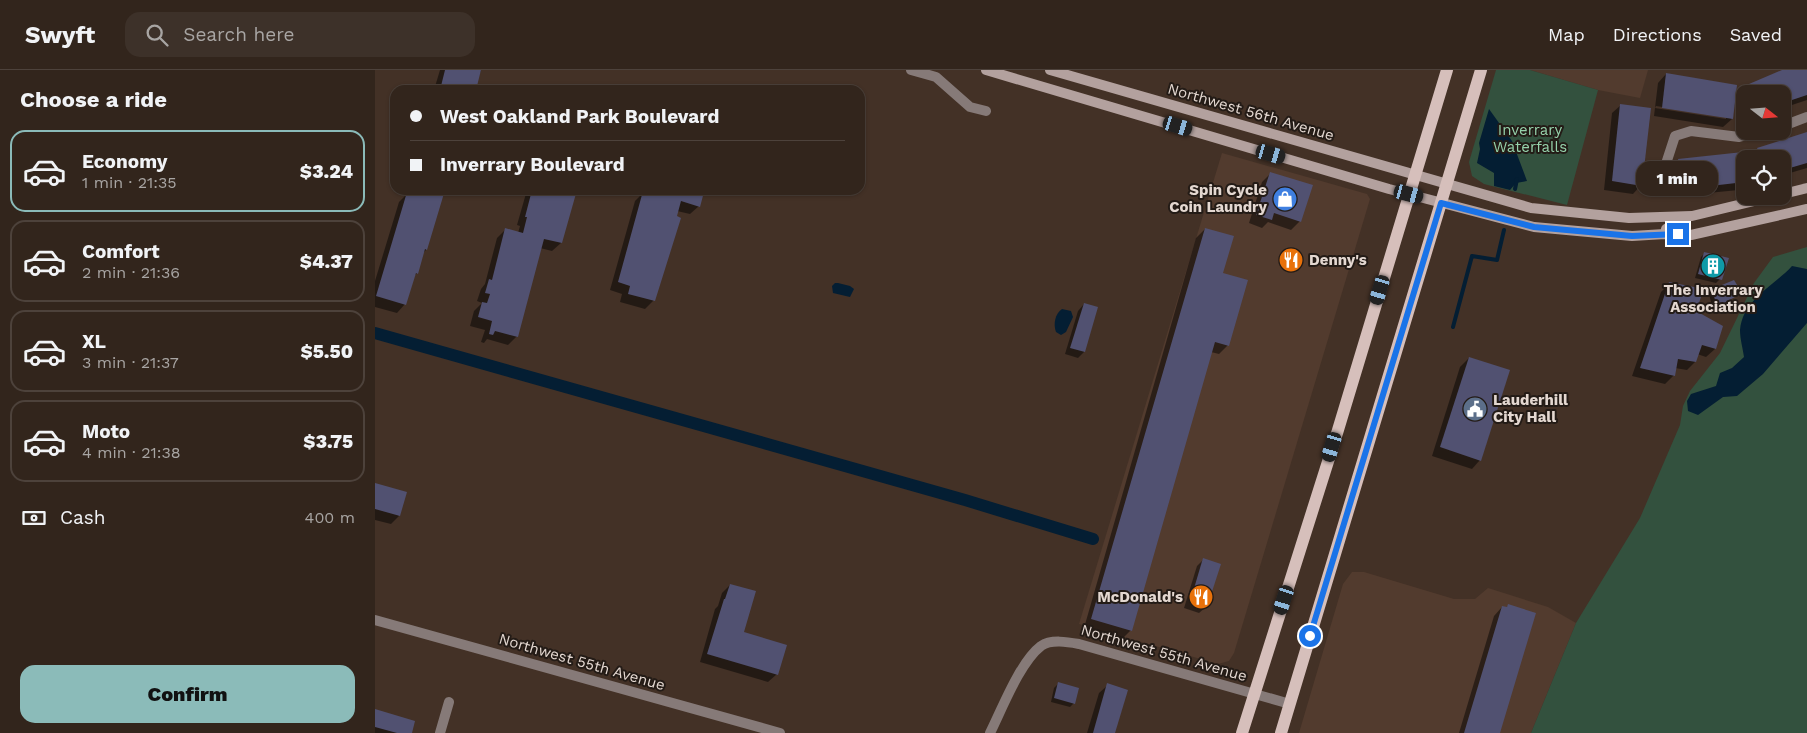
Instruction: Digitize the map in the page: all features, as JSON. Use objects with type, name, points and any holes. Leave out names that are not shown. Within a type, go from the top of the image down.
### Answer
[{"type":"main road","points":[[1242,733],[1327,465],[1447,70]]},
{"type":"main road","points":[[1281,733],[1481,70]]},
{"type":"street","points":[[911,70],[936,77],[970,107],[986,111]]},
{"type":"street","points":[[986,70],[1409,194],[1534,227],[1632,236],[1691,235],[1807,209]]},
{"type":"street","name":"Northwest 56th Avenue","points":[[1050,70],[1531,208],[1629,218],[1691,216]]},
{"type":"street","points":[[1791,123],[1807,117]]},
{"type":"street","points":[[1660,182],[1675,136],[1691,132],[1736,137]]},
{"type":"street","points":[[1791,192],[1807,188]]},
{"type":"street","points":[[1665,234],[1666,228],[1670,225],[1691,216],[1737,205]]},
{"type":"street","name":"Northwest 55th Avenue","points":[[375,620],[780,733]]},
{"type":"street","name":"Northwest 55th Avenue","points":[[990,733],[1024,664],[1042,645],[1056,642],[1079,644],[1290,704]]},
{"type":"street","points":[[440,733],[449,702]]},
{"type":"shaded area","points":[[1530,70],[1648,70],[1640,98],[1598,90]]},
{"type":"shaded area","points":[[1222,153],[1367,194],[1370,199],[1234,653],[1229,661],[1218,664],[1079,624]]},
{"type":"shaded area","points":[[1352,572],[1364,572],[1454,599],[1475,599],[1488,588],[1548,607],[1576,623],[1531,733],[1299,733],[1343,584]]},
{"type":"green space","name":"Inverrary Waterfalls","points":[[1496,70],[1530,70],[1598,90],[1567,205],[1484,184],[1472,176],[1469,162]]},
{"type":"green space","points":[[1807,247],[1807,733],[1531,733],[1576,623],[1640,518],[1680,425],[1683,406],[1690,391],[1720,353],[1754,283],[1773,257]]},
{"type":"water","points":[[1489,109],[1512,141],[1527,181],[1516,183],[1510,190],[1494,186],[1494,173],[1477,163],[1480,149],[1479,143]]},
{"type":"water","points":[[1792,266],[1807,269],[1807,323],[1763,374],[1737,396],[1723,397],[1698,415],[1688,411],[1687,401],[1691,394],[1716,386],[1720,373],[1732,368],[1744,357],[1740,330],[1742,319],[1753,301]]},
{"type":"water","points":[[838,283],[854,289],[850,297],[833,293],[832,286]]},
{"type":"water","points":[[1062,309],[1071,311],[1073,317],[1066,332],[1061,335],[1056,332],[1055,323],[1056,316]]},
{"type":"building","points":[[445,70],[481,70],[477,85],[441,85]]},
{"type":"building","points":[[1782,70],[1807,70],[1807,95],[1791,100],[1791,85],[1749,84]]},
{"type":"building","points":[[1666,73],[1737,85],[1733,119],[1662,108]]},
{"type":"building","points":[[1620,104],[1651,108],[1642,186],[1612,181]]},
{"type":"building","points":[[1807,132],[1807,163],[1791,168],[1791,150],[1758,150],[1757,148],[1782,140],[1791,140],[1791,137]]},
{"type":"building","points":[[1736,153],[1736,183],[1684,189],[1678,159]]},
{"type":"building","name":"Spin Cycle Coin Laundry","points":[[1270,172],[1313,185],[1301,222],[1274,213],[1272,220],[1256,215]]},
{"type":"building","points":[[406,195],[444,195],[427,250],[425,249],[406,305],[376,296]]},
{"type":"building","points":[[531,195],[576,195],[562,243],[544,239],[518,337],[495,331],[493,335],[489,334],[492,321],[478,317],[482,302],[487,303],[490,294],[485,293],[489,279],[492,280],[505,228],[523,233],[527,217],[525,217]]},
{"type":"building","points":[[642,195],[703,195],[700,207],[681,201],[677,216],[681,218],[655,301],[628,294],[630,286],[618,282]]},
{"type":"building","points":[[1205,228],[1234,236],[1223,273],[1248,280],[1229,346],[1215,342],[1132,631],[1091,619]]},
{"type":"building","name":"The Inverrary Association","points":[[1704,252],[1729,258],[1722,280],[1698,274]]},
{"type":"building","points":[[1734,280],[1742,293],[1717,307],[1712,289]]},
{"type":"building","points":[[1669,282],[1704,289],[1696,311],[1723,326],[1716,349],[1702,345],[1696,362],[1678,359],[1675,376],[1640,368]]},
{"type":"building","points":[[1084,303],[1098,307],[1085,352],[1070,348]]},
{"type":"building","name":"Lauderhill City Hall","points":[[1469,357],[1510,370],[1481,461],[1440,447]]},
{"type":"building","points":[[375,483],[407,492],[400,516],[375,509]]},
{"type":"building","points":[[1203,558],[1221,564],[1207,607],[1190,602]]},
{"type":"building","points":[[730,584],[756,591],[744,632],[787,645],[778,675],[707,654]]},
{"type":"building","points":[[1508,604],[1536,613],[1500,733],[1464,733],[1502,606],[1507,607]]},
{"type":"building","points":[[1058,682],[1079,688],[1075,704],[1054,698]]},
{"type":"building","points":[[1107,683],[1128,690],[1115,733],[1093,733]]},
{"type":"building","points":[[375,709],[415,721],[412,733],[397,733],[375,727]]},
{"type":"waterway","points":[[1515,189],[1517,179]]},
{"type":"waterway","points":[[1453,327],[1472,256],[1497,260],[1504,230]]},
{"type":"waterway","points":[[375,333],[965,500],[1093,539]]},
{"type":"place","name":"Spin Cycle Coin Laundry","points":[[1285,199]]},
{"type":"place","name":"Denny's","points":[[1291,260]]},
{"type":"place","name":"The Inverrary Association","points":[[1713,266]]},
{"type":"place","name":"Lauderhill City Hall","points":[[1475,409]]},
{"type":"place","name":"McDonald's","points":[[1201,597]]},
{"type":"route","points":[[1310,636],[1441,203],[1534,227],[1632,236],[1678,234]]}]
